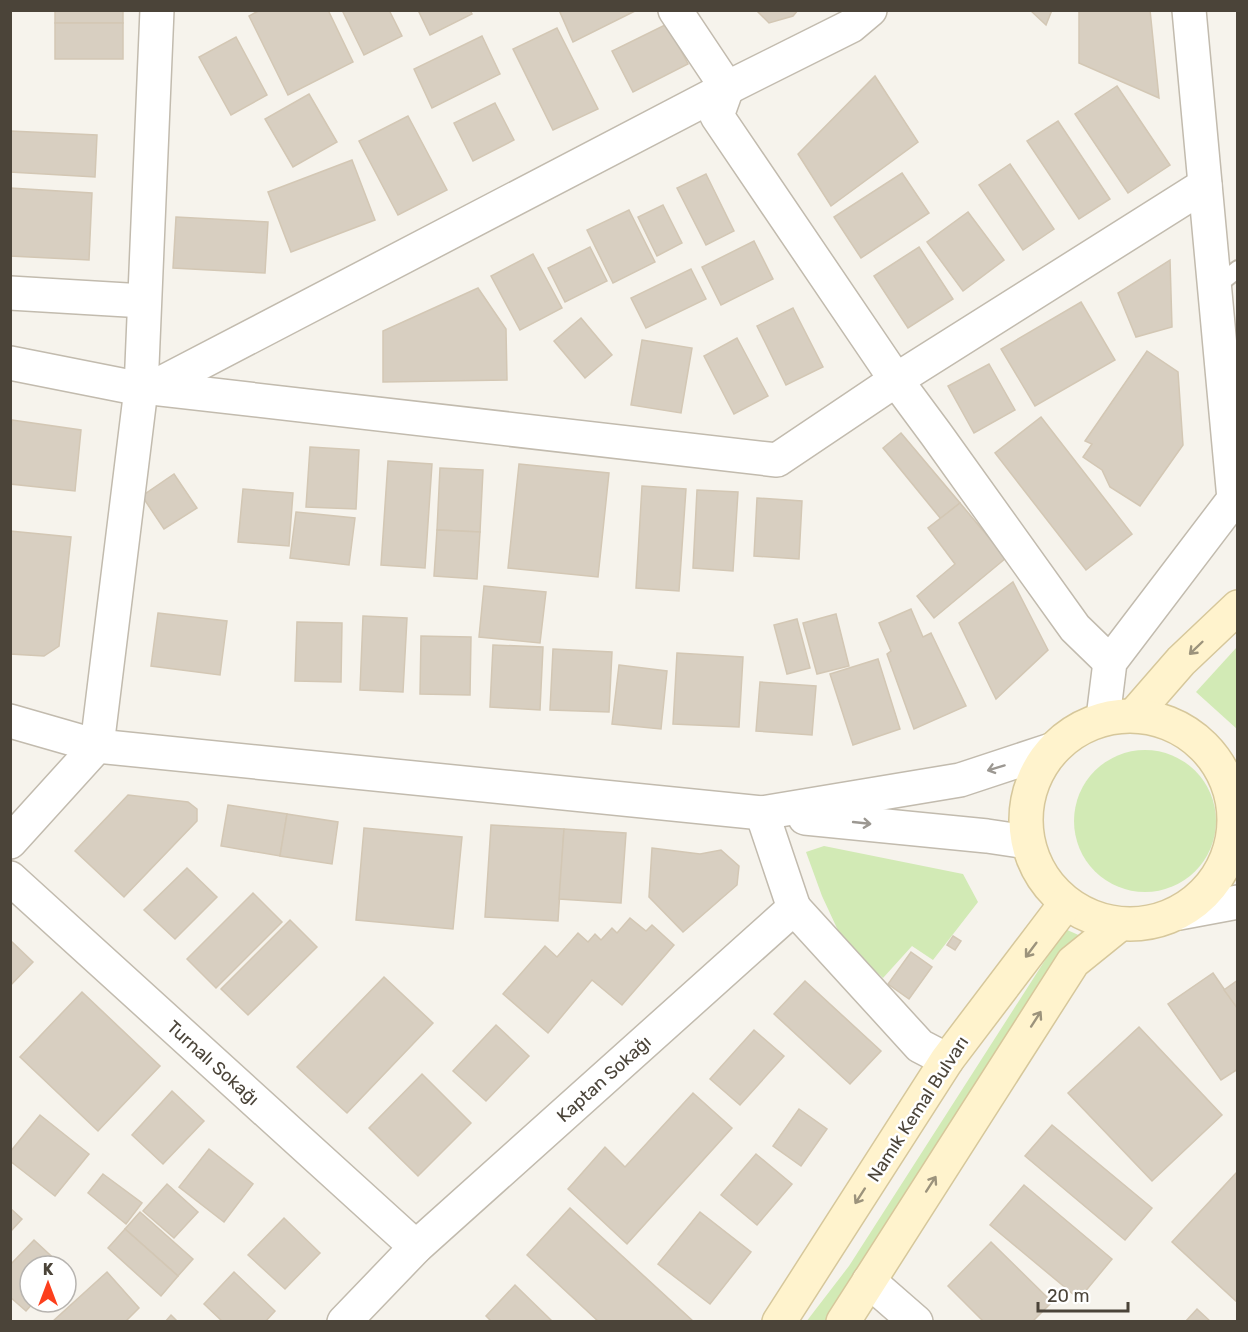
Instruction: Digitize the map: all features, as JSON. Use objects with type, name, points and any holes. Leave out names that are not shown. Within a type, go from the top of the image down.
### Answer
[{"type":"main road","points":[[1119,717],[1238,607]]},
{"type":"main road","points":[[1119,717],[1165,721],[1195,737],[1219,762],[1234,784],[1235,829],[1226,863],[1207,892],[1179,913],[1150,923],[1120,924],[1092,917],[1066,903],[1041,876],[1028,842],[1026,806],[1034,777],[1051,750],[1075,731],[1119,717]]},
{"type":"main road","name":"Namık Kemal Bulvarı","points":[[779,1322],[947,1060],[1066,903]]},
{"type":"main road","points":[[843,1322],[1073,962],[1120,924]]},
{"type":"street","points":[[675,10],[727,88]]},
{"type":"street","points":[[146,389],[851,26],[870,10]]},
{"type":"street","points":[[1110,662],[1234,499],[1226,279],[1205,185],[1189,10]]},
{"type":"street","points":[[10,842],[97,746],[146,389],[144,301],[160,12]]},
{"type":"street","points":[[727,88],[717,116],[896,380],[1075,628],[1110,662],[1119,717]]},
{"type":"street","points":[[10,363],[146,389],[777,460],[896,380],[1205,185]]},
{"type":"street","points":[[10,293],[144,301]]},
{"type":"street","points":[[10,721],[97,746],[1028,842]]},
{"type":"street","points":[[762,813],[960,780],[1051,750]]},
{"type":"street","points":[[762,813],[794,908],[920,1046],[947,1060]]},
{"type":"street","name":"Turnalı Sokağı","points":[[10,878],[416,1247]]},
{"type":"street","points":[[1179,913],[1238,902]]},
{"type":"street","name":"Kaptan Sokağı","points":[[344,1322],[416,1247],[794,908]]},
{"type":"street","points":[[869,1281],[916,1322]]},
{"type":"green space","points":[[1237,647],[1237,729],[1196,692]]},
{"type":"green space","points":[[1145,750],[1172,755],[1195,771],[1211,794],[1216,821],[1211,848],[1195,871],[1172,887],[1145,892],[1118,887],[1095,871],[1079,848],[1074,821],[1079,794],[1095,771],[1118,755]]},
{"type":"green space","points":[[824,846],[963,874],[978,902],[933,960],[912,946],[883,978],[842,939],[822,896],[806,852]]},
{"type":"green space","points":[[1065,929],[1083,937],[910,1207],[826,1321],[806,1322],[849,1266]]},
{"type":"building","points":[[55,10],[123,10],[123,23],[55,23]]},
{"type":"building","points":[[260,10],[328,10],[353,62],[288,95],[249,16]]},
{"type":"building","points":[[342,10],[389,10],[402,36],[364,55]]},
{"type":"building","points":[[418,10],[470,10],[472,14],[430,35]]},
{"type":"building","points":[[559,10],[637,10],[573,42]]},
{"type":"building","points":[[756,10],[798,10],[793,16],[769,23]]},
{"type":"building","points":[[1030,10],[1052,10],[1046,25]]},
{"type":"building","points":[[1079,10],[1150,10],[1159,98],[1079,63]]},
{"type":"building","points":[[55,23],[123,23],[123,59],[55,59]]},
{"type":"building","points":[[667,24],[688,64],[633,92],[612,51]]},
{"type":"building","points":[[557,28],[598,109],[553,130],[513,49]]},
{"type":"building","points":[[482,36],[500,74],[432,108],[414,69]]},
{"type":"building","points":[[236,37],[267,95],[231,115],[199,57]]},
{"type":"building","points":[[875,76],[918,142],[831,206],[798,154]]},
{"type":"building","points":[[1117,86],[1170,165],[1128,193],[1075,114]]},
{"type":"building","points":[[309,94],[337,142],[293,167],[265,119]]},
{"type":"building","points":[[495,103],[514,140],[473,161],[454,123]]},
{"type":"building","points":[[408,116],[447,190],[398,215],[359,141]]},
{"type":"building","points":[[1058,121],[1110,199],[1079,219],[1027,141]]},
{"type":"building","points":[[10,131],[97,135],[95,177],[10,172]]},
{"type":"building","points":[[352,160],[375,220],[291,252],[268,192]]},
{"type":"building","points":[[1010,164],[1054,229],[1023,250],[979,185]]},
{"type":"building","points":[[902,173],[929,213],[861,258],[834,217]]},
{"type":"building","points":[[706,174],[734,231],[706,245],[677,188]]},
{"type":"building","points":[[10,188],[92,193],[89,260],[10,256]]},
{"type":"building","points":[[663,205],[682,243],[657,256],[638,217]]},
{"type":"building","points":[[629,210],[655,262],[613,283],[587,230]]},
{"type":"building","points":[[968,212],[1004,260],[963,291],[927,242]]},
{"type":"building","points":[[176,217],[268,222],[265,273],[173,268]]},
{"type":"building","points":[[754,241],[773,279],[721,305],[702,267]]},
{"type":"building","points":[[590,247],[607,281],[565,302],[548,268]]},
{"type":"building","points":[[919,247],[953,299],[908,328],[874,276]]},
{"type":"building","points":[[533,254],[562,308],[520,330],[491,276]]},
{"type":"building","points":[[1170,260],[1172,327],[1136,337],[1118,293]]},
{"type":"building","points":[[691,269],[706,299],[646,328],[631,298]]},
{"type":"building","points":[[478,288],[506,329],[507,380],[383,382],[383,331]]},
{"type":"building","points":[[1081,302],[1115,360],[1035,406],[1001,349]]},
{"type":"building","points":[[793,308],[823,367],[786,385],[757,326]]},
{"type":"building","points":[[581,318],[612,355],[585,378],[554,341]]},
{"type":"building","points":[[737,338],[768,396],[734,414],[704,356]]},
{"type":"building","points":[[642,340],[692,348],[681,413],[631,405]]},
{"type":"building","points":[[1147,351],[1178,372],[1183,445],[1140,506],[1110,487],[1102,470],[1083,457],[1092,444],[1085,441]]},
{"type":"building","points":[[989,364],[1015,410],[974,433],[948,386]]},
{"type":"building","points":[[1041,417],[1132,534],[1086,570],[995,453]]},
{"type":"building","points":[[12,420],[81,430],[75,491],[10,484]]},
{"type":"building","points":[[901,433],[960,503],[941,519],[883,448]]},
{"type":"building","points":[[310,447],[359,450],[356,509],[306,507]]},
{"type":"building","points":[[388,461],[432,464],[425,568],[381,565]]},
{"type":"building","points":[[519,464],[609,473],[598,577],[508,568]]},
{"type":"building","points":[[440,468],[483,470],[480,532],[437,530]]},
{"type":"building","points":[[174,474],[197,508],[164,529],[142,496]]},
{"type":"building","points":[[642,486],[686,489],[679,591],[636,588]]},
{"type":"building","points":[[243,489],[293,493],[289,546],[238,542]]},
{"type":"building","points":[[697,490],[738,492],[733,571],[693,568]]},
{"type":"building","points":[[757,498],[802,501],[799,559],[754,556]]},
{"type":"building","points":[[960,503],[1006,558],[934,618],[917,596],[955,564],[928,528]]},
{"type":"building","points":[[296,512],[355,518],[349,565],[290,558]]},
{"type":"building","points":[[437,530],[480,532],[477,579],[434,576]]},
{"type":"building","points":[[10,531],[71,537],[59,646],[44,656],[10,654]]},
{"type":"building","points":[[1013,582],[1048,650],[996,699],[959,623]]},
{"type":"building","points":[[484,586],[546,592],[540,643],[479,637]]},
{"type":"building","points":[[911,609],[923,637],[931,633],[966,706],[914,729],[887,654],[891,651],[879,623]]},
{"type":"building","points":[[158,613],[227,621],[220,675],[151,666]]},
{"type":"building","points":[[836,614],[849,666],[817,674],[803,623]]},
{"type":"building","points":[[363,616],[407,618],[403,692],[360,690]]},
{"type":"building","points":[[797,619],[810,668],[787,674],[774,625]]},
{"type":"building","points":[[297,622],[342,623],[341,682],[295,681]]},
{"type":"building","points":[[421,636],[471,637],[470,695],[420,694]]},
{"type":"building","points":[[493,645],[543,647],[540,710],[490,707]]},
{"type":"building","points":[[553,649],[612,652],[609,712],[550,710]]},
{"type":"building","points":[[677,653],[743,657],[739,727],[673,724]]},
{"type":"building","points":[[878,659],[900,729],[853,745],[830,674]]},
{"type":"building","points":[[619,665],[667,671],[661,729],[612,724]]},
{"type":"building","points":[[760,682],[816,686],[812,735],[756,731]]},
{"type":"building","points":[[128,795],[188,802],[197,809],[197,821],[124,897],[75,851]]},
{"type":"building","points":[[228,805],[287,814],[280,856],[221,846]]},
{"type":"building","points":[[287,814],[338,822],[332,864],[280,856]]},
{"type":"building","points":[[491,825],[564,829],[558,921],[485,917]]},
{"type":"building","points":[[364,828],[462,837],[453,929],[356,920]]},
{"type":"building","points":[[564,829],[626,833],[621,903],[559,899]]},
{"type":"building","points":[[652,848],[700,854],[721,850],[739,866],[737,885],[683,932],[649,897]]},
{"type":"building","points":[[187,868],[217,897],[175,939],[144,910]]},
{"type":"building","points":[[253,893],[282,922],[216,988],[187,959]]},
{"type":"building","points":[[630,918],[646,931],[652,925],[674,945],[622,1005],[592,980],[548,1033],[503,994],[545,946],[557,957],[578,933],[588,942],[595,934],[601,940],[612,928],[617,933]]},
{"type":"building","points":[[290,920],[317,947],[248,1015],[221,989]]},
{"type":"building","points":[[953,936],[961,941],[955,950],[947,945]]},
{"type":"building","points":[[10,940],[33,962],[10,986]]},
{"type":"building","points":[[911,952],[932,967],[909,999],[888,984]]},
{"type":"building","points":[[1213,973],[1238,1009],[1238,1069],[1221,1080],[1168,1004]]},
{"type":"building","points":[[384,977],[433,1023],[347,1113],[297,1067]]},
{"type":"building","points":[[1238,980],[1238,1009],[1224,990]]},
{"type":"building","points":[[805,981],[881,1051],[850,1084],[774,1014]]},
{"type":"building","points":[[82,992],[160,1066],[98,1131],[20,1057]]},
{"type":"building","points":[[496,1025],[529,1056],[486,1101],[453,1071]]},
{"type":"building","points":[[1139,1027],[1222,1115],[1152,1181],[1068,1093]]},
{"type":"building","points":[[754,1030],[784,1056],[740,1105],[710,1079]]},
{"type":"building","points":[[422,1074],[471,1123],[418,1176],[369,1128]]},
{"type":"building","points":[[172,1091],[204,1121],[163,1164],[132,1135]]},
{"type":"building","points":[[693,1093],[732,1128],[627,1244],[568,1189],[605,1147],[625,1167]]},
{"type":"building","points":[[799,1109],[827,1129],[801,1166],[773,1146]]},
{"type":"building","points":[[40,1115],[89,1154],[55,1196],[10,1161],[10,1152]]},
{"type":"building","points":[[1052,1125],[1152,1208],[1125,1240],[1025,1156]]},
{"type":"building","points":[[209,1149],[253,1184],[224,1222],[179,1187]]},
{"type":"building","points":[[756,1154],[792,1184],[757,1225],[721,1195]]},
{"type":"building","points":[[1238,1171],[1238,1303],[1172,1242]]},
{"type":"building","points":[[103,1174],[142,1203],[126,1224],[88,1193]]},
{"type":"building","points":[[167,1184],[198,1212],[174,1238],[143,1211]]},
{"type":"building","points":[[1024,1185],[1112,1259],[1079,1299],[990,1225]]},
{"type":"building","points":[[10,1208],[22,1219],[10,1232]]},
{"type":"building","points":[[570,1208],[694,1322],[599,1322],[527,1255]]},
{"type":"building","points":[[140,1212],[193,1259],[178,1276],[125,1229]]},
{"type":"building","points":[[700,1212],[751,1252],[710,1304],[658,1264]]},
{"type":"building","points":[[284,1218],[320,1253],[285,1289],[248,1255]]},
{"type":"building","points":[[125,1229],[178,1276],[161,1296],[108,1248]]},
{"type":"building","points":[[34,1240],[49,1254],[21,1254]]},
{"type":"building","points":[[991,1242],[1052,1302],[1032,1322],[984,1322],[948,1286]]},
{"type":"building","points":[[18,1257],[18,1304],[10,1297],[10,1265]]},
{"type":"building","points":[[107,1272],[139,1308],[125,1322],[52,1322],[61,1314],[78,1314],[78,1298]]},
{"type":"building","points":[[234,1272],[275,1311],[265,1322],[223,1322],[204,1304]]},
{"type":"building","points":[[515,1285],[553,1322],[492,1322],[486,1316]]},
{"type":"building","points":[[1197,1309],[1211,1322],[1185,1322]]},
{"type":"building","points":[[171,1315],[178,1322],[165,1322]]}]
